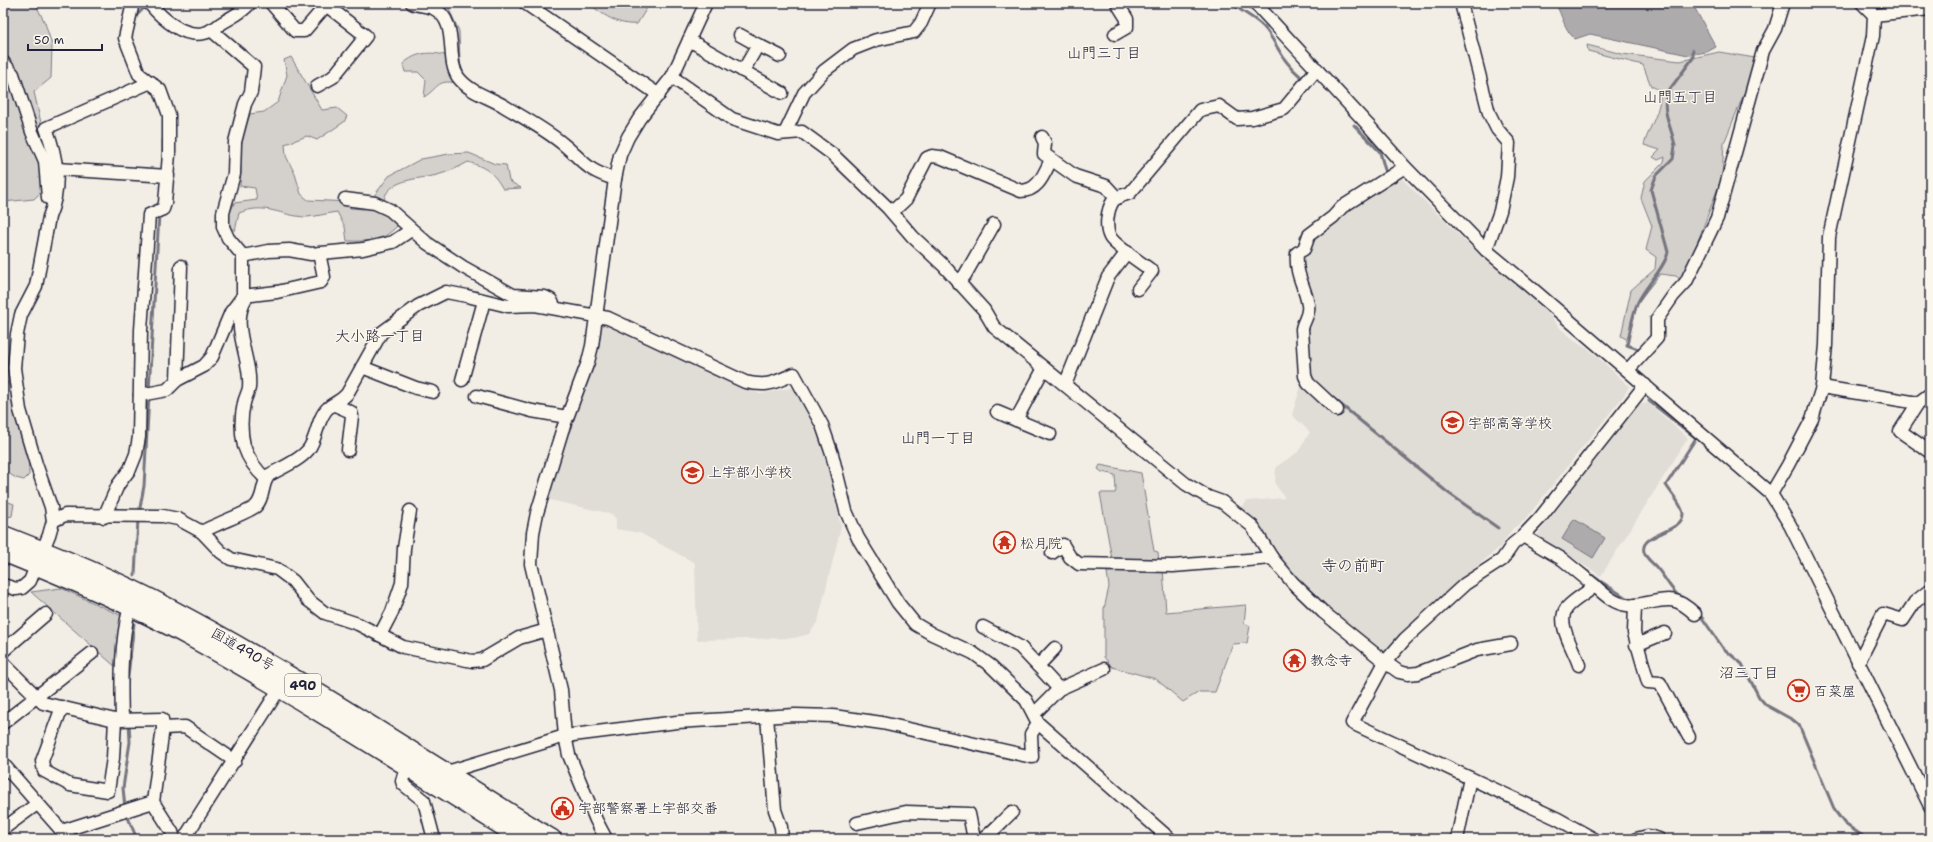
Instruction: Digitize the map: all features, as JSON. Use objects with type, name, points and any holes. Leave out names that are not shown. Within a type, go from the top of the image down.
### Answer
[{"type":"highway","name":"国道490号","points":[[3,535],[40,558],[130,606],[192,638],[284,682]]},
{"type":"highway","name":"国道490号","points":[[3,552],[40,558],[169,608],[284,682],[409,759],[523,839]]},
{"type":"highway","name":"国道490号","points":[[409,759],[444,773],[552,839]]},
{"type":"street","points":[[104,517],[118,485],[130,468],[136,454],[139,437],[141,330],[149,216],[163,209],[168,176],[170,130],[169,115],[160,90],[139,74],[125,38],[133,3]]},
{"type":"street","points":[[149,3],[162,19],[188,32],[202,34],[243,11],[250,3]]},
{"type":"street","points":[[271,3],[295,31],[304,31],[327,4],[366,36],[333,77],[318,86]]},
{"type":"street","points":[[412,3],[434,8],[442,16],[451,37],[454,68],[458,76],[467,87],[494,100],[536,125],[563,144],[588,169],[597,174],[615,179]]},
{"type":"street","points":[[525,3],[659,95]]},
{"type":"street","points":[[606,839],[596,820],[569,755],[565,736],[561,690],[534,579],[531,550],[538,513],[567,417],[588,362],[596,316],[615,179],[620,155],[628,137],[672,77],[706,3]]},
{"type":"street","points":[[785,133],[804,93],[824,71],[853,49],[876,40],[914,32],[921,23],[930,3]]},
{"type":"street","points":[[1115,34],[1127,27],[1127,19],[1117,3]]},
{"type":"street","points":[[1255,3],[1317,69],[1405,167],[1486,250],[1771,494],[1790,525],[1930,806]]},
{"type":"street","points":[[1461,3],[1489,113],[1497,129],[1508,143],[1507,177],[1500,211],[1486,250]]},
{"type":"street","points":[[1628,370],[1657,338],[1657,319],[1673,296],[1686,282],[1717,218],[1763,51],[1776,29],[1783,3]]},
{"type":"street","points":[[1771,494],[1812,419],[1822,387],[1826,345],[1827,258],[1829,237],[1873,36],[1874,15],[1862,3]]},
{"type":"street","points":[[1874,15],[1905,7],[1930,9]]},
{"type":"street","points":[[211,30],[254,68],[251,92],[245,104],[235,142],[234,174],[223,213],[223,227],[228,238],[243,256],[245,296],[242,304],[240,335],[248,371],[249,389],[244,404],[242,432],[244,446],[251,460],[266,479]]},
{"type":"street","points":[[740,35],[780,56]]},
{"type":"street","points":[[689,40],[782,93]]},
{"type":"street","points":[[743,71],[758,45]]},
{"type":"street","points":[[3,62],[14,74],[32,132],[45,161],[49,217],[36,286],[22,315],[17,334],[14,356],[15,381],[26,403],[57,507],[40,558],[30,581],[22,588],[16,589],[3,585]]},
{"type":"street","points":[[1138,289],[1152,271],[1110,238],[1107,228],[1108,211],[1113,202],[1117,198],[1130,193],[1200,110],[1219,106],[1237,119],[1269,115],[1284,109],[1317,69]]},
{"type":"street","points":[[672,77],[732,119],[778,134],[802,132],[832,154],[892,212],[913,237],[943,265],[984,310],[994,327],[1186,484],[1198,492],[1222,502],[1235,511],[1252,526],[1272,558],[1293,583],[1323,612],[1399,672],[1413,673],[1477,650],[1512,644]]},
{"type":"street","points":[[49,217],[54,207],[57,169],[55,151],[46,128],[151,82]]},
{"type":"street","points":[[1042,137],[1044,143],[1044,154],[1051,160],[1075,176],[1106,186],[1117,198]]},
{"type":"street","points":[[892,212],[906,199],[927,158],[932,156],[940,157],[1021,191],[1028,191],[1038,184],[1051,160]]},
{"type":"street","points":[[1337,410],[1308,383],[1305,376],[1302,329],[1308,313],[1308,305],[1296,270],[1299,252],[1304,249],[1309,235],[1333,217],[1342,207],[1405,167]]},
{"type":"street","points":[[57,169],[168,176]]},
{"type":"street","points":[[345,199],[375,203],[390,210],[412,230],[444,255],[504,291],[514,295],[545,297],[551,300],[555,308]]},
{"type":"street","points":[[958,283],[965,275],[994,224]]},
{"type":"street","points":[[243,256],[268,251],[289,250],[319,254],[386,244],[404,237],[412,230]]},
{"type":"street","points":[[1065,385],[1108,277],[1127,252]]},
{"type":"street","points":[[140,395],[167,390],[177,380],[204,366],[212,357],[231,312],[245,296],[277,292],[321,282],[324,277],[319,254]]},
{"type":"street","points":[[177,380],[181,266]]},
{"type":"street","points":[[202,532],[254,508],[262,498],[266,479],[309,450],[323,415],[328,408],[340,402],[347,394],[381,333],[399,318],[418,306],[446,292],[508,306],[535,305],[608,318],[745,382],[761,385],[774,383],[794,374],[822,425],[832,454],[846,511],[858,538],[898,604],[915,624],[932,634],[973,653],[991,666],[1026,700],[1036,718],[1170,839]]},
{"type":"street","points":[[462,380],[484,301]]},
{"type":"street","points":[[362,367],[432,392]]},
{"type":"street","points":[[1016,420],[1044,368]]},
{"type":"street","points":[[1593,839],[1558,819],[1352,723],[1385,662],[1424,621],[1465,584],[1502,560],[1513,544],[1540,518],[1644,385]]},
{"type":"street","points":[[1822,387],[1918,403]]},
{"type":"street","points":[[1930,394],[1918,403],[1900,431],[1930,452]]},
{"type":"street","points":[[477,396],[532,411],[567,417]]},
{"type":"street","points":[[335,405],[351,412],[352,416],[348,450]]},
{"type":"street","points":[[997,412],[1050,434]]},
{"type":"street","points":[[380,635],[392,612],[402,583],[404,548],[410,511]]},
{"type":"street","points":[[52,521],[65,515],[104,517],[163,516],[178,519],[202,532],[221,552],[231,559],[277,569],[293,581],[308,600],[326,613],[358,624],[404,647],[472,661],[482,660],[519,638],[547,630]]},
{"type":"street","points":[[1523,536],[1562,559],[1618,603],[1635,605],[1674,599],[1683,603],[1695,614]]},
{"type":"street","points":[[1052,553],[1063,545],[1070,557],[1079,564],[1173,566],[1272,558]]},
{"type":"street","points":[[1580,665],[1568,642],[1563,615],[1566,608],[1596,586]]},
{"type":"street","points":[[1858,663],[1884,614],[1903,620],[1915,602],[1930,590]]},
{"type":"street","points":[[1635,605],[1634,633],[1636,645],[1648,682],[1660,683],[1689,737]]},
{"type":"street","points":[[62,707],[42,762],[44,771],[70,785],[108,791],[114,758],[126,621],[130,606]]},
{"type":"street","points":[[3,651],[46,614]]},
{"type":"street","points":[[983,626],[1020,648],[1059,689]]},
{"type":"street","points":[[1636,645],[1665,632]]},
{"type":"street","points":[[1038,666],[1055,648]]},
{"type":"street","points":[[3,723],[92,653]]},
{"type":"street","points":[[3,663],[36,698],[43,703],[118,720],[162,719],[163,728],[153,802],[172,832],[174,839]]},
{"type":"street","points":[[444,773],[565,736],[677,722],[795,715],[833,716],[875,722],[1032,757],[1031,734],[1036,718],[1059,689],[1104,669]]},
{"type":"street","points":[[184,839],[284,682]]},
{"type":"street","points":[[767,717],[775,810],[781,827],[782,839]]},
{"type":"street","points":[[163,728],[185,727],[235,761]]},
{"type":"street","points":[[409,759],[402,781],[424,801],[434,839]]},
{"type":"street","points":[[3,764],[66,835],[153,802]]},
{"type":"street","points":[[1457,839],[1470,778]]},
{"type":"street","points":[[3,829],[37,804]]},
{"type":"street","points":[[857,823],[906,812],[969,814],[974,839]]},
{"type":"street","points":[[983,839],[995,830],[997,826],[1012,812]]},
{"type":"street","points":[[1636,839],[1648,836],[1659,839]]},
{"type":"shaded area","points":[[3,3],[35,3],[45,23],[52,45],[51,78],[34,92],[44,136],[41,192],[34,199],[3,202]]},
{"type":"shaded area","points":[[430,3],[452,3],[449,9],[459,31],[460,63],[465,76],[457,83],[441,83],[424,97],[426,80],[418,72],[405,72],[403,64],[418,55],[436,53],[448,56],[455,46]]},
{"type":"shaded area","points":[[588,3],[650,3],[637,24],[630,24],[611,18]]},
{"type":"shaded area","points":[[1555,3],[1692,3],[1716,47],[1707,52],[1688,55],[1590,34],[1575,39],[1568,31]]},
{"type":"shaded area","points":[[1587,45],[1622,54],[1680,61],[1719,52],[1755,58],[1746,89],[1724,143],[1722,177],[1689,265],[1681,280],[1676,276],[1660,274],[1638,302],[1628,340],[1621,336],[1631,290],[1655,269],[1656,257],[1646,250],[1652,226],[1641,198],[1645,181],[1664,162],[1665,157],[1658,160],[1653,157],[1660,150],[1644,145],[1657,112],[1660,90],[1651,86],[1643,65],[1588,51]]},
{"type":"shaded area","points":[[291,57],[322,110],[337,108],[347,116],[344,122],[317,140],[307,136],[285,144],[286,156],[295,174],[301,194],[308,200],[349,202],[350,208],[364,209],[389,176],[421,159],[449,154],[469,153],[495,164],[506,165],[509,181],[521,188],[503,189],[496,178],[489,171],[468,162],[445,173],[402,182],[390,189],[386,194],[384,204],[386,215],[397,226],[386,236],[374,240],[347,241],[345,227],[337,212],[306,217],[265,209],[249,210],[239,213],[235,231],[229,226],[229,215],[234,203],[257,200],[255,188],[240,186],[241,169],[238,148],[250,114],[264,112],[278,102],[287,75],[284,60]]},
{"type":"shaded area","name":"宇部高等学校","points":[[1399,176],[1468,244],[1547,312],[1560,328],[1579,344],[1591,351],[1629,386],[1625,394],[1524,521],[1513,528],[1501,546],[1422,613],[1387,652],[1379,653],[1298,583],[1239,511],[1247,501],[1285,498],[1275,484],[1276,467],[1298,452],[1310,432],[1292,415],[1301,386],[1308,378],[1299,256],[1309,253],[1310,238],[1343,208]]},
{"type":"shaded area","name":"上宇部小学校","points":[[606,323],[760,394],[795,387],[824,449],[841,527],[818,621],[809,634],[794,638],[697,640],[695,563],[640,533],[616,529],[616,519],[612,514],[546,499],[600,326]]},
{"type":"shaded area","points":[[3,376],[9,385],[19,410],[25,437],[29,475],[24,480],[16,478],[3,470]]},
{"type":"shaded area","points":[[1648,403],[1688,438],[1601,576],[1537,535],[1639,405]]},
{"type":"shaded area","points":[[1100,465],[1141,473],[1154,551],[1158,552],[1159,562],[1112,559],[1100,493],[1115,493],[1115,475],[1102,472],[1098,469]]},
{"type":"shaded area","points":[[3,500],[14,504],[12,516],[3,518]]},
{"type":"shaded area","points":[[1574,519],[1605,538],[1593,558],[1562,539]]},
{"type":"shaded area","points":[[1163,569],[1166,612],[1246,605],[1244,623],[1250,626],[1247,643],[1233,644],[1215,692],[1199,692],[1183,702],[1156,679],[1112,667],[1104,657],[1104,609],[1109,587],[1107,572]]},
{"type":"shaded area","points":[[61,588],[124,617],[118,669],[31,592]]},
{"type":"waterway","points":[[1232,3],[1255,19],[1267,31],[1285,60],[1300,76]]},
{"type":"waterway","points":[[134,18],[147,5]]},
{"type":"waterway","points":[[1641,350],[1627,345],[1634,312],[1641,296],[1663,264],[1668,252],[1651,190],[1656,176],[1673,159],[1675,146],[1666,113],[1665,100],[1667,93],[1693,58],[1693,50]]},
{"type":"waterway","points":[[1354,125],[1380,152],[1386,174]]},
{"type":"waterway","points":[[163,140],[163,161]]},
{"type":"waterway","points":[[149,390],[159,214]]},
{"type":"waterway","points":[[1300,243],[1301,236],[1305,232]]},
{"type":"waterway","points":[[139,513],[144,486],[149,395]]},
{"type":"waterway","points":[[1334,399],[1447,492],[1498,528]]},
{"type":"waterway","points":[[1649,401],[1696,438],[1666,485],[1681,507],[1683,514],[1681,520],[1676,525],[1648,541],[1644,546],[1646,557],[1657,568],[1680,597]]},
{"type":"waterway","points":[[135,575],[138,519]]},
{"type":"waterway","points":[[1573,561],[1631,601]]},
{"type":"waterway","points":[[1698,612],[1723,648],[1742,664],[1759,697],[1766,705],[1799,725],[1835,811],[1845,824],[1867,839]]},
{"type":"waterway","points":[[127,685],[134,623]]},
{"type":"waterway","points":[[125,808],[123,788],[130,742],[129,722]]},
{"type":"waterway","points":[[126,813],[137,839]]},
{"type":"place","name":"宇部高等学校","points":[[1452,423]]},
{"type":"place","name":"上宇部小学校","points":[[692,472]]},
{"type":"place","name":"松月院","points":[[1005,543]]},
{"type":"place","name":"教念寺","points":[[1294,660]]},
{"type":"place","name":"百菜屋","points":[[1798,691]]},
{"type":"place","name":"宇部警察署上宇部交番","points":[[562,808]]},
{"type":"district","name":"山門三丁目","points":[[1104,53]]},
{"type":"district","name":"山門五丁目","points":[[1680,97]]},
{"type":"district","name":"大小路一丁目","points":[[380,336]]},
{"type":"district","name":"山門一丁目","points":[[938,438]]},
{"type":"district","name":"寺の前町","points":[[1353,565]]},
{"type":"district","name":"沼三丁目","points":[[1749,673]]}]
